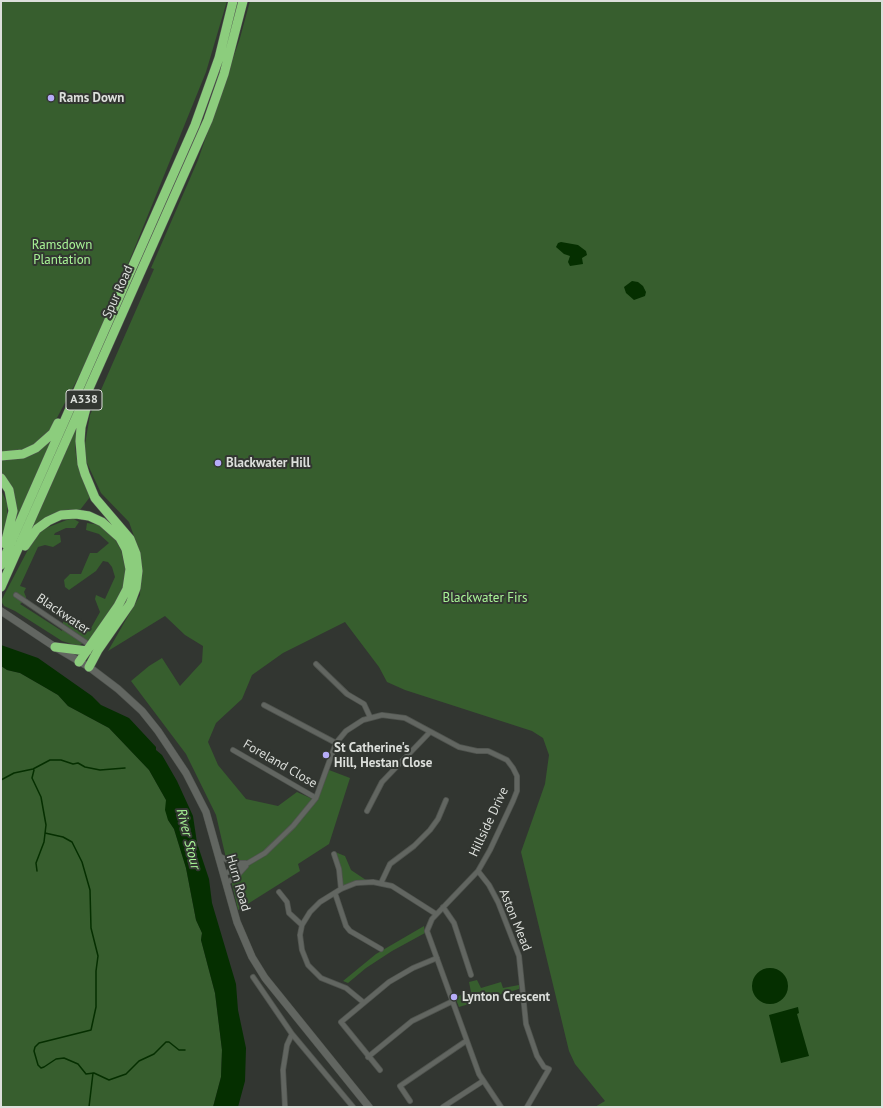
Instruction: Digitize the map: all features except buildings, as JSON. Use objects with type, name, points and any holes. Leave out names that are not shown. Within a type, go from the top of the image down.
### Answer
[{"type":"highway","name":"Spur Road","points":[[1,565],[195,125],[219,58],[233,1]]},
{"type":"highway","name":"Spur Road","points":[[1,587],[208,120],[224,74],[243,1]]},
{"type":"highway","points":[[79,662],[130,604],[136,588],[138,571],[136,554],[130,539],[96,498],[88,483],[82,464],[80,447],[81,427],[94,379]]},
{"type":"highway","points":[[1,456],[23,454],[42,444],[53,433],[82,382]]},
{"type":"highway","points":[[1,478],[9,490],[13,511],[1,556]]},
{"type":"highway","points":[[7,574],[33,533],[43,524],[55,518],[68,514],[89,516],[112,529],[123,543],[128,556],[129,582],[118,606],[92,649],[89,667]]},
{"type":"highway","points":[[55,647],[92,649]]},
{"type":"main road","name":"Hurn Road","points":[[1,611],[55,647],[89,667],[118,689],[142,711],[172,751],[186,773],[206,812],[237,922],[252,957],[265,978],[369,1107]]},
{"type":"street","name":"Blackwater","points":[[16,595],[92,649]]},
{"type":"street","points":[[316,664],[347,694],[364,704],[370,717]]},
{"type":"street","points":[[264,705],[336,743]]},
{"type":"street","name":"Hillside Drive","points":[[224,874],[248,864],[265,853],[293,826],[316,798],[336,743],[351,727],[370,717],[382,715],[405,718],[459,747],[477,751],[488,751],[500,756],[510,763],[516,774],[517,791],[490,850],[478,871],[436,914],[431,921],[428,931],[479,1074],[501,1107]]},
{"type":"street","points":[[367,811],[382,782],[430,732]]},
{"type":"street","name":"Foreland Close","points":[[233,750],[316,798]]},
{"type":"street","points":[[381,883],[390,864],[414,846],[430,830],[438,819],[446,800]]},
{"type":"street","points":[[334,854],[339,869],[341,889]]},
{"type":"street","points":[[218,855],[232,863],[248,864]]},
{"type":"street","name":"Hillside Drive","points":[[226,883],[236,877],[248,864]]},
{"type":"street","name":"Aston Mead","points":[[478,871],[489,885],[498,902],[519,956],[526,1024],[537,1056],[544,1067],[549,1069],[527,1107]]},
{"type":"street","points":[[363,1002],[346,988],[326,981],[311,969],[302,950],[300,935],[302,924],[315,906],[341,889],[362,882],[381,883],[392,886],[436,914]]},
{"type":"street","points":[[279,892],[287,902],[289,913],[302,924]]},
{"type":"street","points":[[334,893],[346,926],[350,931],[381,949]]},
{"type":"street","points":[[443,906],[454,923],[471,975]]},
{"type":"street","points":[[380,1070],[341,1022],[363,1002],[389,982],[413,968],[437,958]]},
{"type":"street","points":[[253,977],[292,1034],[353,1107]]},
{"type":"street","points":[[368,1057],[412,1021],[453,1001]]},
{"type":"street","points":[[285,1107],[283,1070],[287,1045],[292,1034]]},
{"type":"street","points":[[410,1101],[400,1086],[466,1041]]},
{"type":"street","points":[[443,1107],[483,1081]]},
{"type":"green space","name":"Ramsdown Plantation","points":[[1,1],[227,1],[206,72],[94,348],[50,431],[29,449],[1,453]]},
{"type":"green space","name":"Blackwater Firs","points":[[250,1],[882,1],[882,1107],[595,1107],[605,1101],[575,1064],[569,1051],[521,852],[545,784],[549,755],[543,738],[532,731],[405,690],[387,682],[379,667],[345,622],[283,653],[252,675],[242,699],[216,723],[208,742],[218,765],[246,799],[278,806],[297,792],[317,801],[329,770],[350,778],[329,844],[298,864],[300,871],[238,910],[216,815],[186,754],[131,681],[149,666],[162,658],[180,686],[202,662],[203,646],[185,635],[165,616],[108,651],[140,595],[141,556],[129,522],[101,493],[87,463],[84,450],[90,415],[154,269],[151,268],[198,160],[240,38]]},
{"type":"green space","points":[[75,430],[78,431],[75,448],[78,467],[90,497],[80,510],[32,526]]},
{"type":"green space","points":[[52,438],[18,518],[16,518],[1,474],[1,459]]},
{"type":"green space","points":[[1,490],[7,503],[7,518],[1,537]]},
{"type":"green space","points":[[72,518],[79,522],[75,528],[66,528],[55,533],[54,535],[60,535],[61,542],[53,547],[45,545],[38,547],[20,586],[26,588],[24,592],[26,600],[20,604],[62,631],[63,622],[66,620],[83,631],[90,630],[100,612],[95,599],[96,595],[105,599],[115,577],[112,567],[108,562],[103,561],[96,571],[69,590],[65,587],[64,580],[70,574],[81,574],[90,553],[97,553],[109,543],[99,534],[86,530],[87,523],[101,525],[113,536],[121,550],[126,571],[124,586],[117,603],[92,638],[78,646],[62,641],[15,611],[4,606],[1,601],[32,542],[38,534],[46,528]]},
{"type":"green space","points":[[1,666],[7,670],[20,673],[58,695],[68,706],[109,728],[149,770],[166,800],[168,820],[174,829],[186,868],[196,920],[202,933],[201,940],[215,993],[222,1050],[221,1077],[213,1107],[1,1107]]},
{"type":"green space","points":[[335,852],[345,856],[351,870],[366,880],[343,886],[341,871]]},
{"type":"green space","points":[[424,926],[425,933],[392,951],[366,968],[348,983],[343,981],[376,954]]},
{"type":"green space","points":[[477,980],[481,988],[501,982],[503,988],[519,985],[519,989],[459,1007],[455,997],[471,992],[469,982]]},
{"type":"water","points":[[561,242],[578,245],[586,251],[587,255],[582,258],[583,264],[570,266],[568,262],[570,256],[564,254],[556,247],[558,243]]},
{"type":"water","points":[[632,281],[638,282],[643,286],[646,292],[645,296],[634,300],[626,293],[624,287]]},
{"type":"water","name":"River Stour","points":[[1,645],[38,658],[92,696],[101,705],[129,718],[156,747],[156,750],[162,755],[177,781],[193,816],[197,843],[209,879],[212,903],[236,984],[238,1010],[246,1048],[245,1081],[238,1107],[213,1107],[221,1077],[222,1050],[215,993],[201,940],[202,933],[196,920],[186,868],[174,829],[168,820],[165,810],[166,800],[149,770],[109,728],[68,706],[58,695],[20,673],[7,670],[1,666]]},
{"type":"water","points":[[774,968],[783,973],[787,979],[787,993],[783,999],[774,1004],[766,1004],[757,999],[753,993],[752,982],[757,973],[763,969]]},
{"type":"water","points":[[798,1007],[799,1013],[797,1014],[809,1056],[781,1063],[769,1015]]},
{"type":"waterway","points":[[1,780],[14,773],[33,769],[50,760],[61,760],[73,764],[78,763],[85,767],[100,770],[125,768]]},
{"type":"waterway","points":[[34,770],[32,778],[41,797],[46,825],[44,842],[36,863],[37,871]]},
{"type":"waterway","points":[[45,833],[63,837],[72,842],[82,862],[90,890],[91,928],[98,956],[96,971],[96,1007],[91,1030],[39,1043],[35,1047],[34,1051],[38,1065],[41,1068],[56,1059],[64,1058],[78,1064],[86,1074],[94,1073],[109,1080],[126,1074],[139,1061],[154,1054],[166,1042],[169,1042],[179,1050],[185,1050]]},
{"type":"waterway","points":[[89,1107],[93,1073]]},
{"type":"place","name":"Rams Down","points":[[51,98]]},
{"type":"place","name":"Blackwater Hill","points":[[218,463]]},
{"type":"place","name":"St Catherine's Hill, Hestan Close","points":[[326,755]]},
{"type":"place","name":"Lynton Crescent","points":[[454,997]]}]
